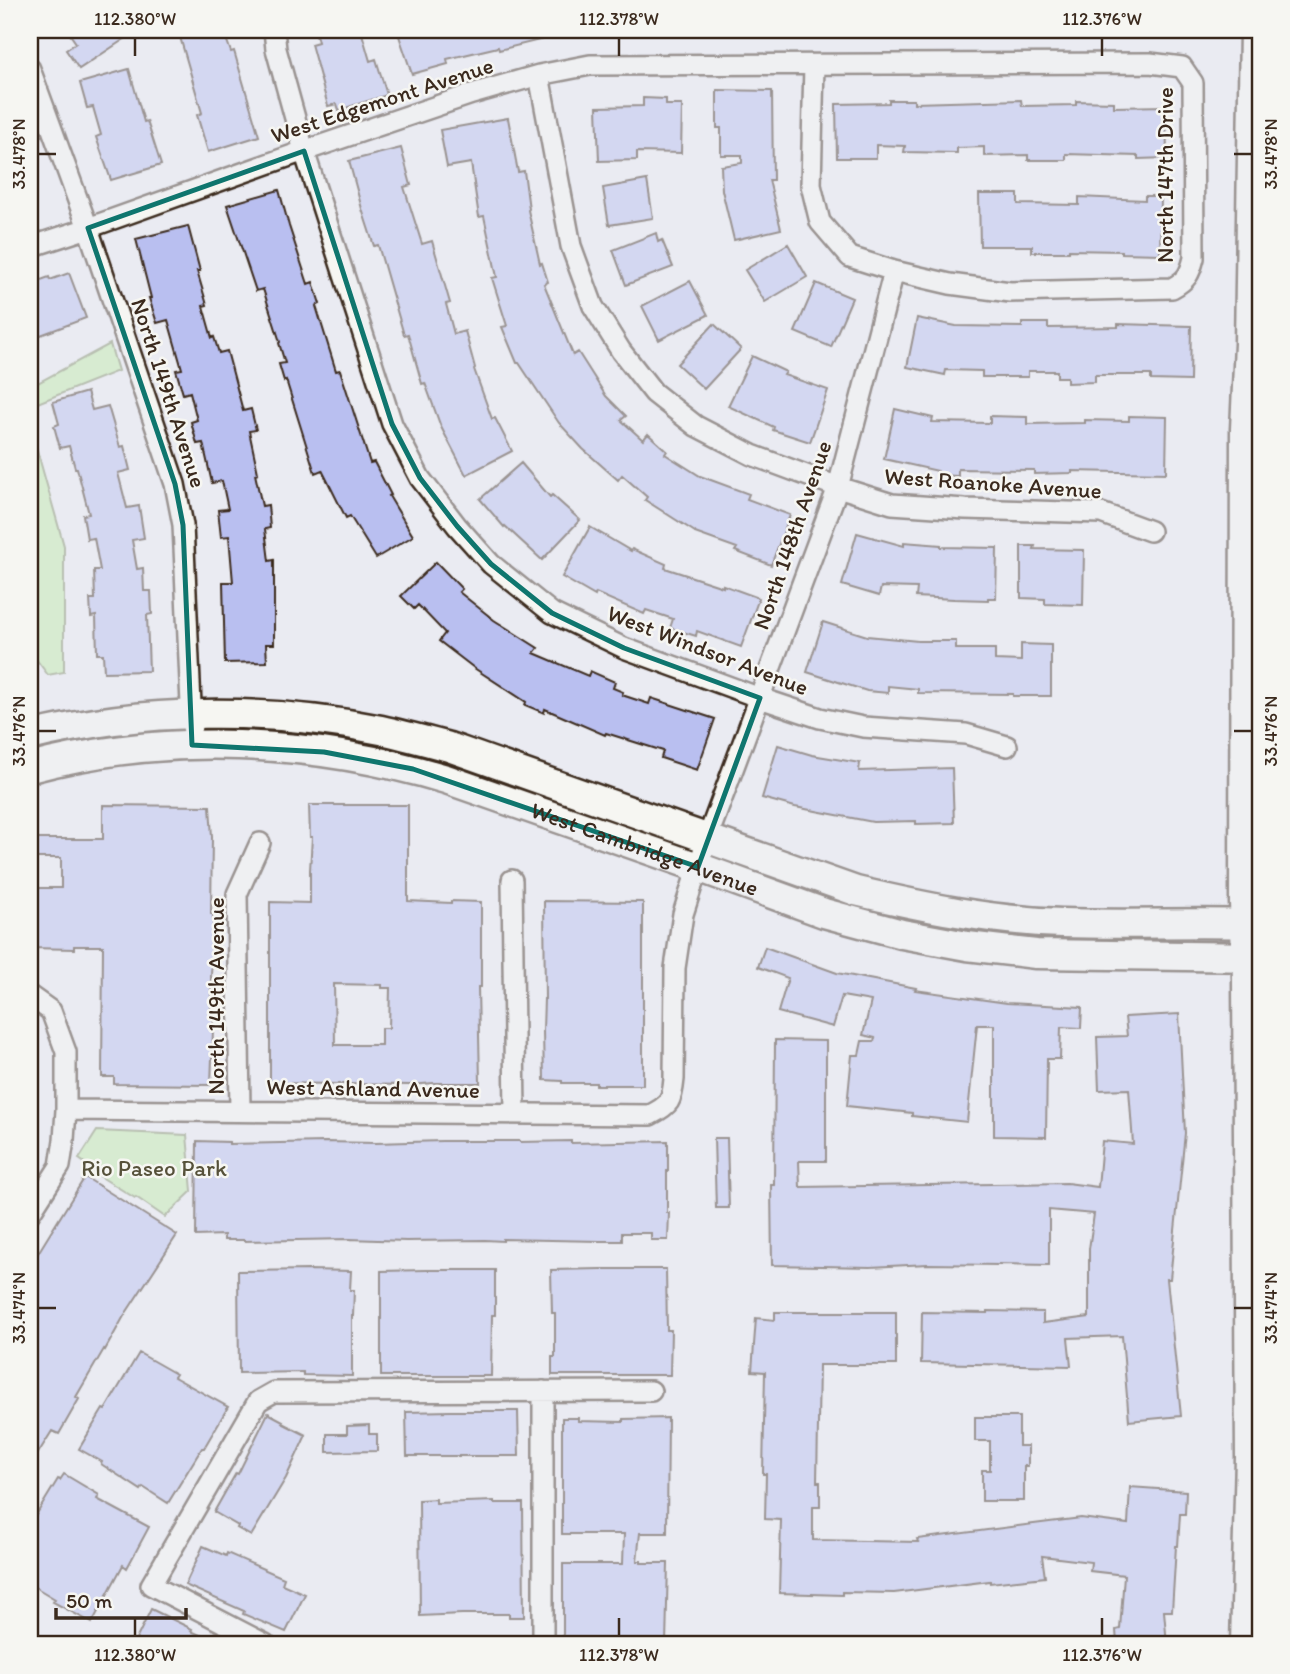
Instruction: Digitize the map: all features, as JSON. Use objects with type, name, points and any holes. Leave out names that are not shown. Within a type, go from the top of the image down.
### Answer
[{"type":"street","name":"West Windsor Avenue","points":[[274,30],[276,49],[304,151],[391,424],[420,478],[491,564],[552,613],[624,648],[760,698],[820,718],[863,727],[966,734],[1007,746]]},
{"type":"street","points":[[1245,1644],[1255,1458],[1253,924],[1244,768],[1245,442],[1254,30]]},
{"type":"street","name":"West Edgemont Avenue","points":[[30,247],[472,94],[538,75],[590,65],[1150,64],[1182,67]]},
{"type":"street","points":[[814,65],[811,185],[820,222],[850,257],[894,271]]},
{"type":"street","name":"North 147th Drive","points":[[894,271],[950,285],[1010,292],[1172,288],[1184,282],[1191,271],[1194,258],[1193,83],[1182,67]]},
{"type":"street","name":"North 149th Avenue","points":[[30,69],[89,228],[175,484],[183,525],[192,745]]},
{"type":"street","name":"West Roanoke Avenue","points":[[538,75],[571,246],[593,306],[621,351],[654,393],[696,426],[752,455],[838,487],[892,503],[965,509],[1101,513],[1150,531]]},
{"type":"street","name":"North 148th Avenue","points":[[672,1097],[675,968],[683,914],[707,839],[838,487],[894,271]]},
{"type":"street","name":"West Cambridge Avenue","points":[[30,736],[105,722],[242,714],[284,716],[379,730],[485,758],[856,891],[912,904],[970,915],[1062,923],[1253,924]]},
{"type":"street","name":"West Cambridge Avenue","points":[[30,768],[134,749],[192,745],[241,744],[363,757],[413,769],[488,793],[824,913],[902,934],[967,946],[1036,954],[1253,957]]},
{"type":"street","name":"North 149th Avenue","points":[[240,1110],[237,894],[260,844]]},
{"type":"street","points":[[512,880],[515,1114]]},
{"type":"street","points":[[30,996],[51,1011],[66,1052],[66,1110],[60,1166],[30,1213]]},
{"type":"street","name":"West Ashland Avenue","points":[[66,1110],[650,1115],[663,1109],[672,1097]]},
{"type":"street","points":[[543,1391],[543,1644]]},
{"type":"street","points":[[265,1644],[151,1584],[258,1401],[274,1392],[652,1391]]},
{"type":"highlighted area","points":[[304,151],[392,424],[420,478],[457,526],[491,564],[552,613],[624,648],[760,698],[698,867],[413,769],[324,752],[192,745],[183,525],[175,484],[88,228]]},
{"type":"green space","points":[[110,344],[118,371],[30,406],[30,387]]},
{"type":"green space","points":[[30,425],[64,546],[64,672],[48,675],[30,651]]},
{"type":"green space","points":[[30,1017],[35,1019],[37,1056],[30,1056]]},
{"type":"green space","name":"Rio Paseo Park","points":[[97,1131],[187,1135],[192,1191],[165,1217],[85,1167],[86,1164],[79,1159]]},
{"type":"building","points":[[67,30],[121,30],[126,38],[79,69],[66,50],[76,43]]},
{"type":"building","points":[[178,30],[223,30],[231,52],[234,51],[259,136],[208,152],[197,115],[202,113]]},
{"type":"building","points":[[315,30],[361,30],[370,61],[376,59],[387,95],[339,110],[337,104],[328,106],[311,44],[318,42]]},
{"type":"building","points":[[397,30],[560,30],[560,35],[447,59],[448,64],[412,74]]},
{"type":"building","points":[[129,69],[144,122],[147,121],[161,165],[111,180],[96,137],[101,135],[93,107],[87,108],[80,83]]},
{"type":"building","points":[[717,90],[772,91],[773,180],[769,180],[781,229],[734,240],[722,190],[721,166],[742,163],[742,155],[721,155],[721,128],[717,128]]},
{"type":"building","points":[[643,98],[666,99],[666,105],[682,105],[681,153],[637,152],[637,160],[599,161],[597,107],[643,106]]},
{"type":"building","points":[[889,100],[914,100],[914,103],[1021,100],[1022,106],[1076,105],[1076,101],[1114,102],[1114,107],[1166,106],[1167,158],[1138,159],[1138,156],[1066,154],[1066,160],[1028,160],[1028,155],[984,156],[984,147],[957,148],[957,153],[904,152],[905,146],[876,145],[876,158],[837,158],[836,104],[889,103]]},
{"type":"building","points":[[508,118],[518,172],[524,171],[528,210],[540,264],[542,263],[548,282],[544,284],[573,355],[578,352],[606,396],[626,416],[621,420],[643,440],[648,434],[667,451],[665,454],[700,476],[749,494],[747,499],[790,515],[771,565],[735,551],[737,548],[695,533],[645,500],[647,497],[622,475],[618,480],[559,423],[517,363],[502,327],[507,326],[492,278],[497,277],[484,216],[479,217],[471,163],[447,167],[440,130]]},
{"type":"building","points":[[401,148],[411,185],[404,187],[422,244],[432,241],[450,303],[446,304],[454,334],[465,331],[474,369],[492,419],[495,418],[512,451],[466,475],[441,427],[425,383],[422,384],[408,334],[404,335],[378,245],[374,246],[349,161]]},
{"type":"building","points":[[647,180],[653,218],[609,225],[603,188]]},
{"type":"building","points":[[279,190],[308,284],[313,282],[320,304],[316,306],[336,371],[340,370],[370,463],[374,462],[391,495],[389,496],[413,536],[376,558],[350,516],[346,518],[322,470],[315,473],[279,364],[285,363],[263,289],[256,291],[227,205]]},
{"type":"building","points":[[979,194],[1018,194],[1018,204],[1079,205],[1079,197],[1145,200],[1145,196],[1161,196],[1160,254],[1069,250],[1032,252],[1032,246],[980,246]]},
{"type":"building","points":[[188,226],[200,271],[197,271],[207,305],[203,306],[212,338],[214,337],[219,353],[227,351],[243,411],[251,409],[256,430],[249,431],[262,506],[268,505],[270,528],[265,529],[269,561],[274,560],[274,644],[266,644],[267,662],[225,663],[223,582],[233,582],[229,536],[221,537],[218,510],[228,509],[222,481],[212,483],[203,443],[197,444],[191,422],[197,420],[190,392],[183,394],[176,370],[182,369],[168,320],[157,323],[136,239]]},
{"type":"building","points":[[656,233],[658,242],[662,240],[673,267],[626,285],[613,250]]},
{"type":"building","points":[[788,244],[807,277],[765,302],[745,270]]},
{"type":"building","points":[[69,273],[86,318],[30,339],[30,284]]},
{"type":"building","points":[[690,281],[708,315],[659,340],[642,306]]},
{"type":"building","points":[[816,283],[852,298],[831,347],[795,332]]},
{"type":"building","points":[[917,318],[956,326],[1022,327],[1022,323],[1048,323],[1048,328],[1118,327],[1118,324],[1191,326],[1190,381],[1151,380],[1151,375],[1095,375],[1095,382],[1067,383],[1067,377],[1057,377],[1057,371],[1028,371],[1028,377],[982,377],[982,371],[946,370],[945,375],[907,367]]},
{"type":"building","points":[[714,324],[741,349],[704,389],[677,364]]},
{"type":"building","points":[[752,356],[786,372],[784,375],[828,390],[810,442],[773,430],[774,427],[728,406]]},
{"type":"building","points":[[87,392],[92,410],[108,406],[120,447],[124,446],[130,470],[118,473],[127,508],[139,506],[144,538],[132,540],[137,569],[143,568],[144,591],[151,591],[152,614],[147,615],[149,671],[104,672],[103,654],[97,654],[96,616],[91,617],[90,599],[95,599],[94,570],[100,570],[94,538],[87,539],[83,515],[89,514],[77,468],[69,446],[60,448],[54,426],[59,424],[53,402]]},
{"type":"building","points":[[895,409],[933,418],[932,422],[990,423],[990,416],[1027,417],[1027,424],[1085,423],[1085,420],[1129,421],[1129,416],[1167,417],[1166,473],[1072,471],[1034,474],[1034,470],[958,469],[958,476],[938,475],[938,471],[884,459]]},
{"type":"building","points":[[521,463],[550,497],[552,495],[580,520],[542,560],[504,527],[480,499]]},
{"type":"building","points":[[590,527],[631,551],[632,549],[666,564],[665,568],[759,598],[741,647],[697,631],[696,636],[670,628],[673,619],[646,610],[644,614],[596,593],[595,596],[562,577]]},
{"type":"building","points":[[857,533],[904,546],[904,542],[941,547],[997,548],[996,598],[916,597],[917,588],[881,587],[879,596],[842,585]]},
{"type":"building","points":[[1021,546],[1035,546],[1034,549],[1084,550],[1083,605],[1045,604],[1045,599],[1021,598]]},
{"type":"building","points":[[436,562],[462,589],[459,592],[494,620],[538,648],[534,653],[588,676],[590,671],[615,682],[613,688],[623,692],[622,695],[649,704],[651,698],[715,719],[697,770],[661,758],[663,751],[606,733],[605,735],[545,709],[544,713],[525,705],[526,702],[439,641],[445,633],[418,605],[414,609],[401,596]]},
{"type":"building","points":[[823,622],[867,636],[918,641],[956,641],[956,649],[995,649],[995,660],[1021,661],[1021,644],[1051,645],[1051,696],[918,693],[918,689],[888,686],[888,693],[867,691],[807,672]]},
{"type":"building","points":[[778,745],[812,755],[860,763],[859,771],[952,768],[954,823],[873,822],[762,798]]},
{"type":"building","points":[[103,805],[210,806],[213,914],[211,1085],[114,1084],[114,1077],[102,1077],[103,946],[74,946],[74,949],[30,948],[30,888],[61,888],[61,858],[30,858],[30,839],[103,839]]},
{"type":"building","points":[[309,805],[408,805],[408,901],[481,902],[481,987],[478,987],[480,1083],[270,1083],[270,902],[310,903]],"holes":[[[334,984],[382,985],[382,988],[390,988],[389,1028],[381,1028],[381,1045],[335,1045]]]},
{"type":"building","points":[[544,901],[643,902],[643,1085],[596,1085],[544,1080]]},
{"type":"building","points":[[765,947],[837,973],[916,988],[915,990],[1007,1003],[1082,1007],[1081,1028],[1061,1027],[1060,1059],[1047,1059],[1046,1137],[994,1136],[994,1025],[977,1025],[967,1122],[847,1106],[852,1055],[859,1055],[862,1041],[874,1041],[875,1038],[863,1035],[871,1001],[842,996],[833,1027],[778,1012],[788,978],[758,967]]},
{"type":"building","points":[[1179,1014],[1185,1133],[1170,1279],[1167,1279],[1181,1416],[1129,1421],[1122,1336],[1068,1338],[1071,1366],[921,1363],[922,1312],[1043,1312],[1043,1323],[1089,1317],[1089,1249],[1094,1214],[1049,1210],[1049,1265],[772,1265],[775,1040],[826,1041],[826,1161],[799,1161],[800,1187],[1067,1183],[1098,1187],[1102,1141],[1133,1144],[1129,1089],[1099,1090],[1097,1037],[1127,1036],[1125,1017]]},
{"type":"building","points":[[714,1138],[727,1138],[729,1208],[716,1208]]},
{"type":"building","points":[[197,1141],[229,1144],[668,1141],[668,1240],[651,1240],[651,1233],[622,1233],[622,1241],[244,1241],[224,1240],[224,1235],[196,1236]]},
{"type":"building","points":[[85,1177],[177,1235],[104,1349],[76,1397],[79,1399],[59,1434],[52,1431],[30,1466],[30,1255],[35,1258]]},
{"type":"building","points":[[666,1269],[667,1330],[671,1330],[670,1375],[552,1375],[552,1357],[555,1357],[555,1313],[552,1313],[551,1270]]},
{"type":"building","points":[[495,1270],[491,1376],[381,1376],[381,1271]]},
{"type":"building","points":[[238,1271],[351,1271],[350,1290],[354,1290],[352,1376],[303,1375],[303,1372],[239,1373]]},
{"type":"building","points":[[775,1312],[896,1312],[896,1365],[819,1365],[817,1482],[820,1482],[820,1507],[813,1507],[813,1540],[918,1542],[917,1539],[1081,1518],[1128,1524],[1130,1487],[1186,1491],[1185,1514],[1180,1514],[1176,1546],[1172,1611],[1164,1611],[1167,1644],[1117,1644],[1116,1630],[1120,1629],[1124,1575],[1090,1571],[1091,1562],[1042,1556],[1045,1577],[894,1593],[779,1593],[781,1520],[765,1519],[765,1372],[752,1371],[756,1318],[775,1320]]},
{"type":"building","points":[[139,1353],[176,1374],[174,1377],[228,1407],[168,1503],[143,1487],[141,1490],[79,1449]]},
{"type":"building","points":[[518,1411],[519,1456],[407,1456],[406,1412]]},
{"type":"building","points":[[268,1413],[306,1435],[286,1478],[251,1536],[214,1512],[236,1473],[238,1474]]},
{"type":"building","points":[[975,1417],[1019,1417],[1019,1446],[1028,1446],[1028,1466],[1024,1466],[1024,1501],[982,1501],[982,1470],[990,1470],[990,1441],[975,1441]]},
{"type":"building","points":[[562,1418],[623,1422],[623,1419],[668,1418],[667,1533],[640,1533],[637,1561],[668,1563],[666,1644],[563,1644],[563,1564],[623,1564],[624,1534],[562,1534]]},
{"type":"building","points":[[369,1425],[369,1434],[377,1434],[377,1451],[327,1452],[327,1434],[347,1434],[347,1426]]},
{"type":"building","points":[[64,1474],[99,1495],[97,1499],[149,1527],[127,1568],[123,1565],[92,1623],[53,1602],[55,1599],[30,1584],[30,1525],[58,1479]]},
{"type":"building","points":[[436,1499],[436,1503],[523,1503],[524,1617],[509,1617],[509,1614],[420,1616],[419,1500]]},
{"type":"building","points":[[203,1546],[226,1556],[227,1553],[284,1578],[282,1584],[305,1594],[286,1632],[185,1585]]},
{"type":"building","points":[[151,1609],[192,1629],[191,1631],[220,1644],[134,1644]]}]
